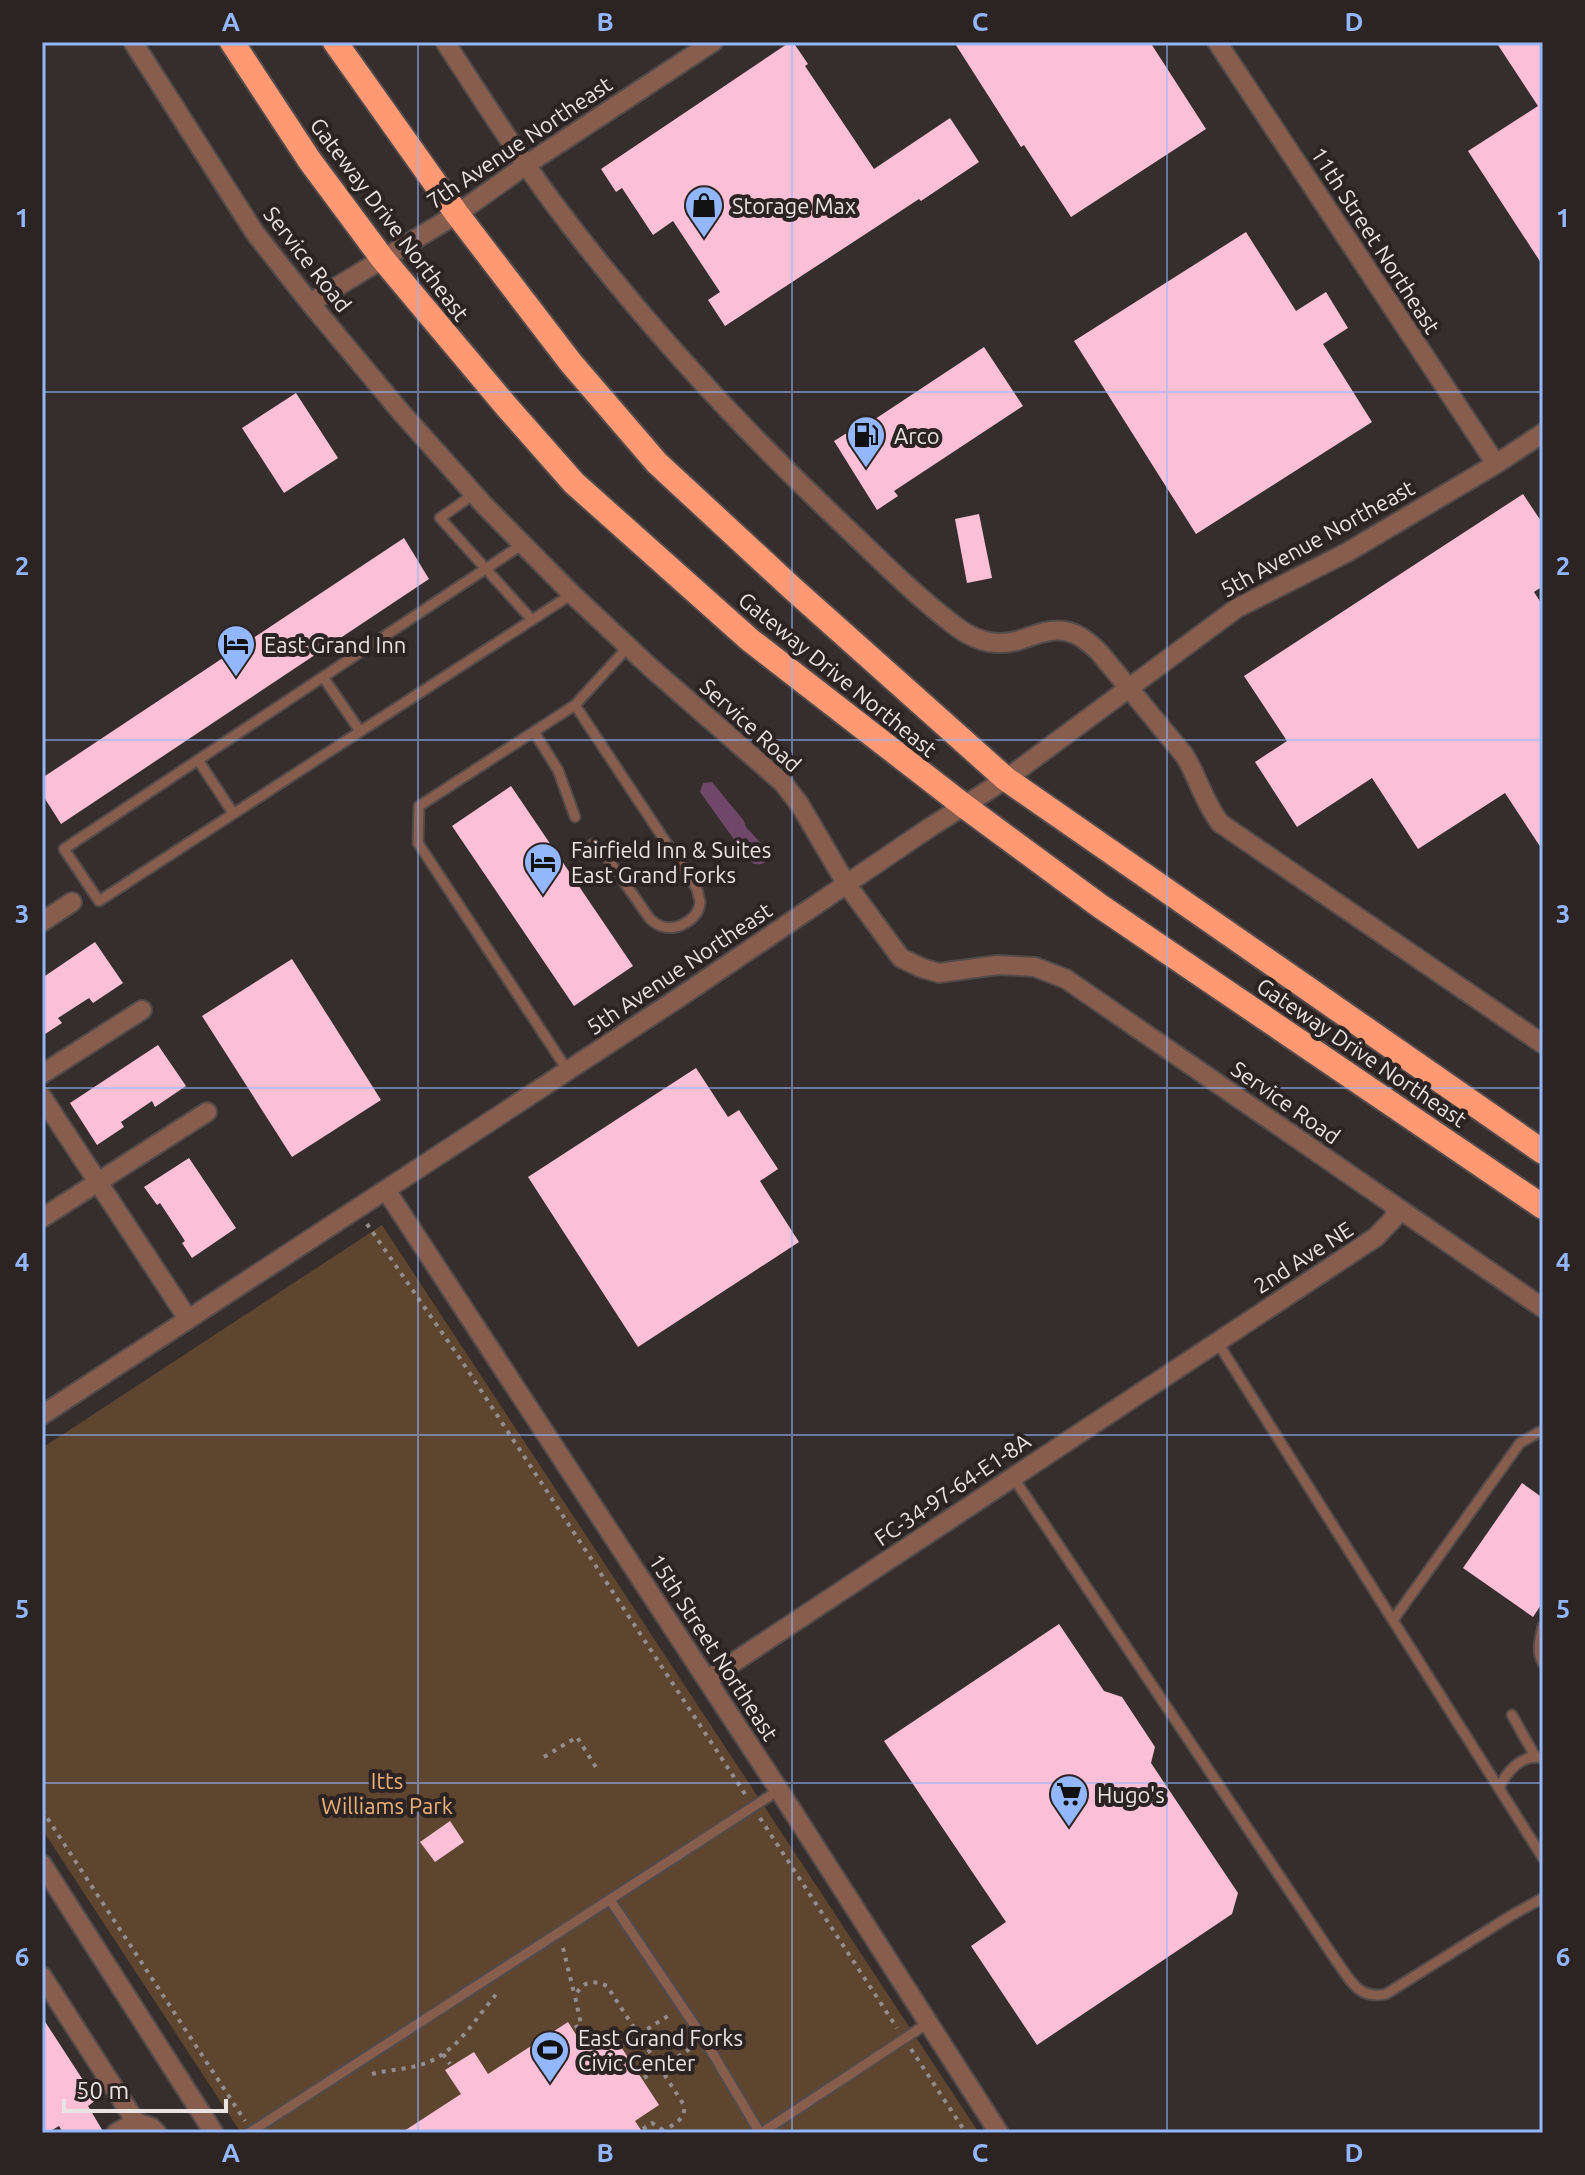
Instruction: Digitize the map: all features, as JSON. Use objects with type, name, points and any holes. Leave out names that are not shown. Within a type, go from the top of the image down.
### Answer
[{"type":"highway","name":"Gateway Drive Northeast","points":[[232,42],[310,161],[436,325],[574,483],[750,640],[963,805],[1100,906],[1543,1207]]},
{"type":"highway","name":"Gateway Drive Northeast","points":[[335,42],[457,214],[571,363],[657,463],[792,588],[1006,779],[1543,1152]]},
{"type":"street","name":"Service Road","points":[[133,42],[255,233],[310,303],[474,494],[572,594],[783,783],[800,805],[847,885],[901,958],[939,973],[998,965],[1035,967],[1066,979],[1543,1308]]},
{"type":"street","points":[[445,42],[526,165],[604,268],[691,371],[769,454],[940,614],[966,634],[993,643],[1017,641],[1052,631],[1070,632],[1080,637],[1099,652],[1185,756],[1197,775],[1209,808],[1220,823],[1543,1044]]},
{"type":"street","name":"7th Avenue Northeast","points":[[310,303],[457,214],[713,42]]},
{"type":"street","name":"11th Street Northeast","points":[[1217,42],[1496,464]]},
{"type":"street","name":"5th Avenue Northeast","points":[[42,1415],[568,1071],[1006,779],[1237,608],[1346,553],[1543,433]]},
{"type":"street","points":[[42,922],[72,902]]},
{"type":"street","points":[[42,1074],[142,1010]]},
{"type":"street","points":[[42,1097],[188,1319]]},
{"type":"street","points":[[42,1218],[207,1112]]},
{"type":"street","name":"15th Street Northeast","points":[[386,1190],[779,1790],[999,2133]]},
{"type":"street","name":"2nd Ave NE","points":[[1224,1337],[1376,1237],[1394,1218],[1396,1207]]},
{"type":"street","name":"FC-34-97-64-E1-8A","points":[[707,1680],[1224,1337]]},
{"type":"street","points":[[42,1864],[214,2133]]},
{"type":"street","points":[[42,1976],[140,2128]]},
{"type":"street","points":[[116,2133],[151,2127],[157,2133]]},
{"type":"lane","points":[[474,494],[440,518],[532,620]]},
{"type":"lane","points":[[523,544],[64,849],[99,901],[572,594]]},
{"type":"lane","points":[[568,1071],[418,843],[419,806],[575,705],[628,647]]},
{"type":"lane","points":[[323,677],[360,731]]},
{"type":"lane","points":[[575,705],[697,889],[700,902],[696,915],[684,924],[671,928],[660,926],[650,919],[608,859],[593,844]]},
{"type":"lane","points":[[534,732],[558,770],[575,817]]},
{"type":"lane","points":[[198,760],[233,813]]},
{"type":"lane","points":[[1224,1337],[1220,1342],[1221,1348],[1543,1858]]},
{"type":"lane","points":[[1393,1620],[1520,1443],[1542,1433]]},
{"type":"lane","points":[[1013,1477],[1358,1991],[1374,1997],[1386,1994],[1543,1898]]},
{"type":"lane","points":[[1543,1626],[1538,1644],[1543,1663]]},
{"type":"lane","points":[[1499,1788],[1515,1766],[1526,1758],[1539,1757],[1512,1715]]},
{"type":"lane","points":[[250,2132],[779,1790]]},
{"type":"lane","points":[[610,1900],[704,2039],[760,2133],[928,2023]]},
{"type":"path","points":[[357,1209],[463,1363],[966,2133]]},
{"type":"path","points":[[544,1757],[577,1737],[597,1769]]},
{"type":"path","points":[[42,1810],[250,2132]]},
{"type":"path","points":[[556,1935],[563,1946],[581,2024],[575,2028]]},
{"type":"path","points":[[575,1996],[583,1985],[592,1982],[607,1986],[684,2105],[685,2112],[666,2132],[652,2123],[643,2129]]},
{"type":"path","points":[[361,2079],[379,2072],[417,2066],[443,2054],[465,2035],[502,1989]]},
{"type":"path","points":[[622,2045],[682,2007]]},
{"type":"path","points":[[644,2078],[704,2039]]},
{"type":"path","points":[[443,2054],[450,2064]]},
{"type":"green space","name":"Itts Williams Park","points":[[382,1225],[979,2133],[241,2133],[42,1829],[42,1448]]},
{"type":"shaded area","points":[[712,782],[769,852],[766,862],[754,864],[748,859],[700,792],[703,783]]},
{"type":"building","points":[[790,42],[808,64],[805,66],[874,169],[950,118],[979,162],[725,326],[708,300],[720,292],[673,221],[653,235],[622,188],[616,192],[601,169]]},
{"type":"building","points":[[954,42],[1150,42],[1206,129],[1071,217],[1024,145],[1021,147]]},
{"type":"building","points":[[1496,42],[1543,42],[1543,266],[1468,151],[1538,106]]},
{"type":"building","points":[[1246,232],[1296,311],[1326,292],[1348,328],[1323,344],[1372,422],[1196,534],[1074,341]]},
{"type":"building","points":[[984,347],[1023,406],[894,491],[898,496],[877,510],[834,441],[855,428],[857,431]]},
{"type":"building","points":[[296,393],[338,458],[284,493],[242,428]]},
{"type":"building","points":[[1523,494],[1543,524],[1543,586],[1534,592],[1543,606],[1543,851],[1505,793],[1418,849],[1372,778],[1297,827],[1255,762],[1287,741],[1244,676]]},
{"type":"building","points":[[979,514],[992,578],[967,583],[955,519]]},
{"type":"building","name":"East Grand Inn","points":[[404,538],[429,579],[61,824],[42,794],[42,778]]},
{"type":"building","name":"Fairfield Inn & Suites East Grand Forks","points":[[511,786],[633,966],[574,1006],[452,826]]},
{"type":"building","points":[[95,942],[123,983],[93,1003],[89,998],[58,1018],[62,1023],[42,1036],[42,978]]},
{"type":"building","points":[[292,959],[381,1100],[292,1157],[202,1016]]},
{"type":"building","points":[[158,1045],[186,1086],[155,1107],[152,1101],[121,1122],[124,1127],[97,1145],[70,1103]]},
{"type":"building","points":[[696,1068],[728,1117],[739,1110],[778,1169],[760,1181],[799,1242],[638,1347],[528,1177]]},
{"type":"building","points":[[189,1158],[236,1228],[192,1258],[182,1243],[185,1241],[160,1203],[157,1205],[144,1187]]},
{"type":"building","points":[[1522,1483],[1543,1498],[1543,1602],[1533,1617],[1463,1568]]},
{"type":"building","name":"Hugo's","points":[[1059,1624],[1104,1691],[1122,1697],[1155,1747],[1151,1763],[1238,1893],[1232,1914],[1037,2045],[971,1946],[1006,1922],[884,1741]]},
{"type":"building","points":[[450,1821],[464,1842],[435,1862],[420,1842]]},
{"type":"building","points":[[42,2017],[96,2100],[88,2106],[104,2133],[63,2133],[59,2126],[42,2133]]},
{"type":"building","name":"East Grand Forks Civic Center","points":[[568,2022],[584,2047],[610,2030],[659,2105],[635,2121],[643,2133],[401,2133],[461,2094],[445,2070],[474,2052],[488,2074]]},
{"type":"place","name":"Storage Max","points":[[704,239]]},
{"type":"place","name":"Arco","points":[[866,469]]},
{"type":"place","name":"East Grand Inn","points":[[236,678]]},
{"type":"place","name":"Fairfield Inn & Suites East Grand Forks","points":[[543,896]]},
{"type":"place","name":"Hugo's","points":[[1069,1828]]},
{"type":"place","name":"East Grand Forks Civic Center","points":[[550,2084]]}]
